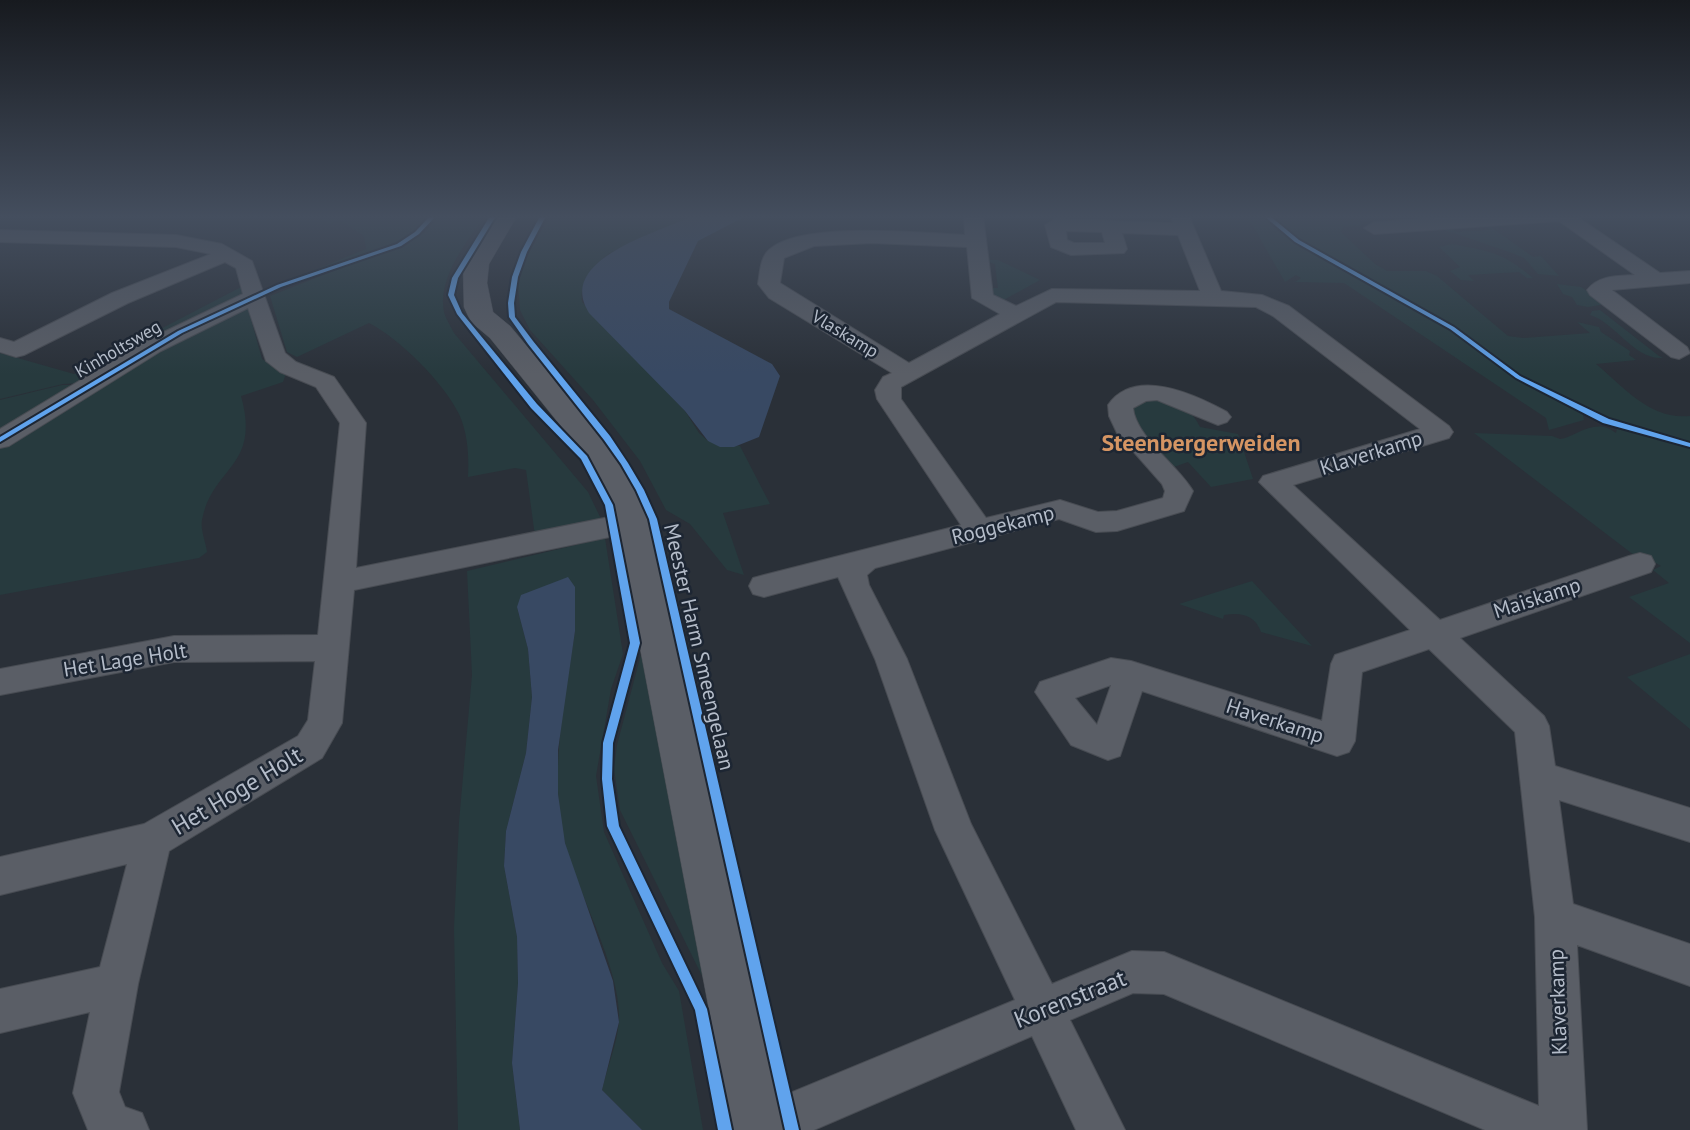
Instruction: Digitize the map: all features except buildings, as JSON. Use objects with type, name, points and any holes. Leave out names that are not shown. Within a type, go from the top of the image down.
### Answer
[{"type":"street","points":[[0,345],[16,350],[120,298],[192,269]]},
{"type":"street","name":"Het Hoge Holt","points":[[0,876],[152,840],[310,747],[325,723],[349,492],[353,423],[325,382],[288,366],[274,356],[246,269]]},
{"type":"street","name":"Meester Harm Smeengelaan","points":[[476,269],[477,307],[481,316],[500,332],[587,439],[621,485],[634,522],[761,1129]]},
{"type":"street","points":[[500,332],[495,290],[502,269]]},
{"type":"street","name":"Vlaskamp","points":[[772,269],[769,284],[777,293],[909,373]]},
{"type":"street","points":[[979,269],[982,298],[1014,313]]},
{"type":"street","points":[[1201,269],[1213,298]]},
{"type":"street","points":[[1640,269],[1656,280]]},
{"type":"street","points":[[1679,352],[1598,290],[1602,285],[1690,277]]},
{"type":"street","name":"Klaverkamp","points":[[979,530],[889,399],[888,386],[1014,313],[1052,295],[1253,300],[1281,311],[1440,432],[1273,482],[1532,726],[1555,917],[1563,1130]]},
{"type":"street","name":"Kinholtsweg","points":[[0,440],[153,346],[256,296]]},
{"type":"street","name":"Roggekamp","points":[[764,586],[843,565],[855,568],[869,559],[1060,509],[1096,522],[1117,521],[1174,504],[1179,491],[1172,474],[1124,428],[1119,416],[1120,405],[1140,393],[1172,396],[1218,417]]},
{"type":"street","points":[[339,582],[634,522]]},
{"type":"street","name":"Maiskamp","points":[[1434,633],[1640,564]]},
{"type":"street","points":[[855,568],[854,586],[891,659],[954,830],[1101,1130]]},
{"type":"street","name":"Haverkamp","points":[[1131,674],[1337,741],[1347,664],[1434,633]]},
{"type":"street","name":"Het Lage Holt","points":[[0,682],[174,649],[334,648]]},
{"type":"street","points":[[1538,777],[1690,825]]},
{"type":"street","points":[[125,1130],[109,1124],[96,1093],[117,984],[152,840]]},
{"type":"street","points":[[1555,917],[1690,965]]},
{"type":"street","name":"Korenstraat","points":[[761,1129],[1132,972],[1164,973],[1541,1130]]},
{"type":"street","points":[[0,1011],[117,984]]},
{"type":"green space","points":[[318,269],[324,269],[263,291]]},
{"type":"green space","points":[[339,269],[451,269],[443,299],[444,312],[454,333],[588,492],[602,521],[535,536],[526,470],[515,468],[468,477],[466,437],[459,414],[432,375],[407,350],[369,323],[297,357],[287,352],[270,296]]},
{"type":"green space","points":[[523,269],[593,269],[583,287],[582,302],[685,411],[699,433],[708,441],[740,446],[770,504],[723,513],[744,575],[727,570],[690,524],[666,510],[640,461],[593,400],[530,330],[520,310],[518,284]]},
{"type":"green space","points":[[996,269],[1016,269],[1040,280],[1000,302],[986,288],[998,288]]},
{"type":"green space","points":[[1277,269],[1342,269],[1450,329],[1508,373],[1582,410],[1584,420],[1549,430],[1546,418],[1344,283],[1295,282],[1301,278],[1296,275],[1285,282]]},
{"type":"green space","points":[[1350,269],[1426,271],[1437,276],[1508,336],[1523,338],[1590,333],[1577,322],[1599,327],[1601,332],[1630,351],[1629,355],[1636,360],[1596,364],[1650,408],[1676,416],[1690,416],[1690,643],[1629,597],[1669,583],[1653,570],[1661,566],[1656,563],[1647,565],[1474,433],[1552,436],[1560,439],[1601,426],[1616,433],[1617,429],[1634,430],[1512,372],[1454,327]]},
{"type":"green space","points":[[1521,269],[1533,278],[1527,278],[1519,272],[1468,275],[1474,281],[1461,280],[1450,271]]},
{"type":"green space","points":[[1533,269],[1552,269],[1559,276],[1538,274]]},
{"type":"green space","points":[[1557,284],[1581,287],[1606,304],[1588,307],[1577,305],[1572,297],[1563,294]]},
{"type":"green space","points":[[245,285],[247,292],[82,383],[63,384],[0,399],[0,353],[74,374]]},
{"type":"green space","points":[[248,309],[262,359],[286,373],[283,382],[241,396],[245,438],[233,465],[207,502],[202,532],[207,552],[199,558],[0,595],[0,445],[105,379],[237,310]]},
{"type":"green space","points":[[1600,310],[1663,358],[1643,353],[1608,325],[1590,315],[1592,311]]},
{"type":"green space","points":[[62,385],[80,385],[0,434],[0,400]]},
{"type":"green space","points":[[1145,399],[1177,404],[1190,413],[1200,427],[1238,434],[1253,479],[1211,487],[1188,462],[1171,468],[1125,417],[1128,404]]},
{"type":"green space","points":[[605,538],[623,654],[611,689],[596,776],[604,832],[662,963],[679,991],[703,1130],[642,1130],[602,1090],[618,1030],[618,1002],[607,956],[565,843],[558,790],[560,737],[575,631],[517,607],[528,649],[532,697],[526,753],[506,831],[504,866],[517,937],[518,983],[512,1063],[520,1130],[458,1130],[454,928],[459,822],[472,675],[467,571]]},
{"type":"green space","points":[[1252,581],[1312,646],[1261,632],[1247,616],[1230,614],[1224,615],[1223,619],[1179,604]]},
{"type":"green space","points":[[644,643],[709,990],[620,810],[614,769],[617,745]]},
{"type":"green space","points":[[1690,654],[1690,729],[1627,677]]},
{"type":"water","points":[[593,269],[685,269],[669,302],[669,309],[772,364],[780,376],[759,437],[734,447],[720,447],[708,441],[685,411],[589,313],[582,294],[586,277]]},
{"type":"water","points":[[568,577],[575,587],[575,631],[558,750],[558,794],[565,843],[613,981],[619,1022],[602,1090],[642,1130],[520,1130],[512,1063],[518,983],[517,937],[504,866],[506,831],[526,753],[532,697],[528,649],[517,607],[521,595]]},
{"type":"cycle path","points":[[0,440],[180,332],[279,286],[330,269]]},
{"type":"cycle path","points":[[461,269],[455,278],[451,295],[459,313],[534,406],[584,458],[609,505],[635,643],[608,743],[607,779],[613,826],[701,1009],[725,1130]]},
{"type":"cycle path","points":[[518,269],[512,290],[512,317],[607,438],[640,490],[653,519],[792,1130]]},
{"type":"cycle path","points":[[1346,269],[1452,328],[1518,377],[1606,421],[1690,445]]},
{"type":"district","name":"Steenbergerweiden","points":[[1201,443]]}]
